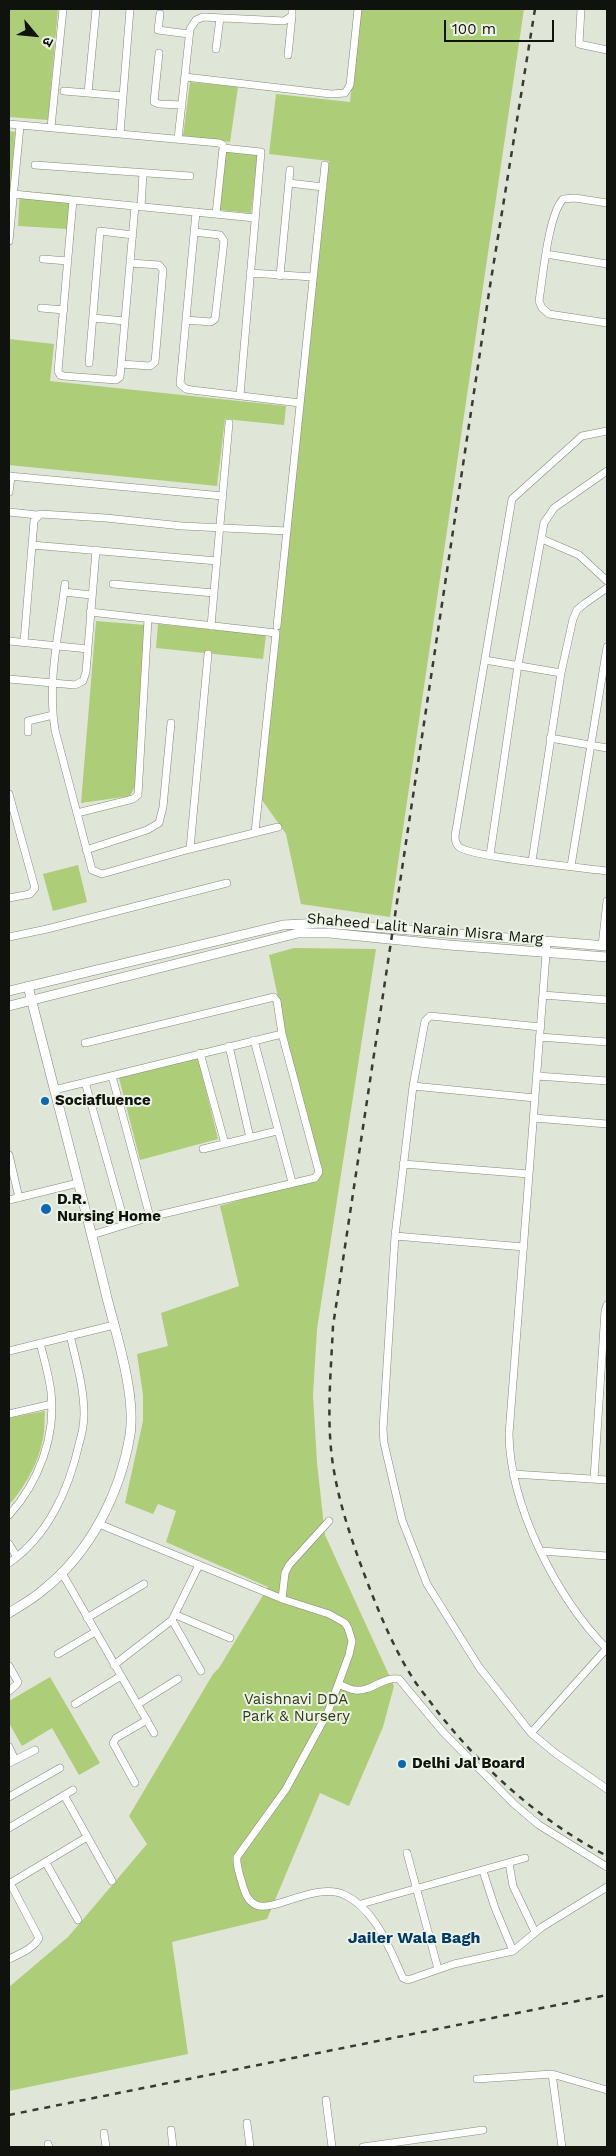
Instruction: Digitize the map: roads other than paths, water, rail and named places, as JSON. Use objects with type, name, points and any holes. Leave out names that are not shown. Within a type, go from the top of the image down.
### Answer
[{"type":"street","points":[[51,127],[63,9]]},
{"type":"street","points":[[88,93],[96,9]]},
{"type":"street","points":[[120,134],[130,9]]},
{"type":"street","points":[[185,77],[331,94],[344,93],[350,85],[358,9]]},
{"type":"street","points":[[581,9],[579,44],[607,50]]},
{"type":"street","points":[[178,139],[189,34],[193,24],[199,18],[284,21],[292,12]]},
{"type":"street","points":[[288,55],[292,12]]},
{"type":"street","points":[[160,14],[158,30],[189,34]]},
{"type":"street","points":[[216,50],[220,18]]},
{"type":"street","points":[[159,53],[154,102],[182,105]]},
{"type":"street","points":[[64,91],[123,96]]},
{"type":"street","points":[[9,124],[220,143],[223,145],[223,148],[216,214]]},
{"type":"street","points":[[9,242],[20,126]]},
{"type":"street","points":[[223,148],[261,152],[240,396]]},
{"type":"street","points":[[277,626],[325,165]]},
{"type":"street","points":[[35,166],[190,176]]},
{"type":"street","points":[[280,276],[290,170]]},
{"type":"street","points":[[74,200],[58,371],[60,376],[116,380],[120,377],[133,235],[143,173]]},
{"type":"street","points":[[289,183],[323,186]]},
{"type":"street","points":[[13,194],[255,218]]},
{"type":"street","points":[[607,203],[575,198],[563,199],[556,206],[539,301],[542,308],[549,314],[607,323]]},
{"type":"street","points":[[196,212],[180,380],[182,387],[192,390],[300,403]]},
{"type":"street","points":[[89,363],[100,232],[133,235]]},
{"type":"street","points":[[186,320],[211,322],[215,319],[224,241],[220,235],[194,232]]},
{"type":"street","points":[[546,254],[607,264]]},
{"type":"street","points":[[43,259],[68,261]]},
{"type":"street","points":[[121,364],[150,366],[155,362],[164,270],[159,265],[130,263]]},
{"type":"street","points":[[250,273],[280,276],[313,276]]},
{"type":"street","points":[[41,308],[64,310]]},
{"type":"street","points":[[93,318],[125,321]]},
{"type":"street","points":[[211,626],[229,423]]},
{"type":"street","points":[[607,431],[582,436],[514,495],[512,499],[455,836],[456,842],[461,848],[490,855],[607,871]]},
{"type":"street","points":[[490,855],[518,665],[544,523],[554,508],[607,471]]},
{"type":"street","points":[[9,492],[10,476],[223,496]]},
{"type":"street","points":[[9,512],[37,516],[46,513],[220,528],[287,531]]},
{"type":"street","points":[[24,642],[34,521],[37,516]]},
{"type":"street","points":[[542,539],[579,555],[607,581]]},
{"type":"street","points":[[32,545],[217,561]]},
{"type":"street","points":[[9,679],[75,685],[83,681],[86,672],[96,550]]},
{"type":"street","points":[[65,584],[52,683],[53,715],[92,870],[102,874],[190,848],[278,827]]},
{"type":"street","points":[[113,584],[214,593]]},
{"type":"street","points":[[532,861],[561,673],[573,619],[577,610],[607,588]]},
{"type":"street","points":[[64,592],[92,595]]},
{"type":"street","points":[[90,612],[276,633],[255,832]]},
{"type":"street","points":[[77,813],[133,799],[138,795],[148,618]]},
{"type":"street","points":[[9,641],[88,649]]},
{"type":"street","points":[[571,866],[607,647]]},
{"type":"street","points":[[190,848],[208,654]]},
{"type":"street","points":[[485,660],[561,673]]},
{"type":"street","points":[[28,732],[28,722],[53,715]]},
{"type":"street","points":[[86,850],[147,830],[159,823],[163,807],[171,723]]},
{"type":"street","points":[[550,738],[607,748]]},
{"type":"street","points":[[9,794],[35,888],[30,894],[9,898]]},
{"type":"street","points":[[9,937],[227,883]]},
{"type":"street","points":[[605,946],[607,901]]},
{"type":"street","name":"Shaheed Lalit Narain Misra Marg","points":[[9,991],[283,925],[322,924],[605,946]]},
{"type":"street","name":"Shaheed Lalit Narain Misra Marg","points":[[9,1006],[298,933],[329,933],[607,957]]},
{"type":"street","points":[[531,1733],[607,1648],[591,1632],[569,1604],[542,1551],[528,1520],[513,1474],[510,1454],[509,1434],[547,941]]},
{"type":"street","points":[[9,1613],[42,1591],[62,1572],[78,1554],[99,1524],[116,1484],[130,1430],[129,1392],[114,1325],[28,986]]},
{"type":"street","points":[[543,995],[607,1000]]},
{"type":"street","points":[[85,1043],[274,997],[277,1001],[282,1034],[318,1172],[315,1178],[150,1217],[92,1234]]},
{"type":"street","points":[[541,1027],[430,1016],[425,1022],[413,1086],[395,1236],[383,1429],[384,1443],[402,1520],[427,1584],[479,1666],[531,1733],[555,1754],[607,1789]]},
{"type":"street","points":[[54,1090],[282,1034]]},
{"type":"street","points":[[539,1037],[607,1042]]},
{"type":"street","points":[[254,1040],[292,1182]]},
{"type":"street","points":[[229,1046],[250,1138]]},
{"type":"street","points":[[200,1053],[225,1144]]},
{"type":"street","points":[[112,1076],[150,1217]]},
{"type":"street","points":[[537,1076],[607,1081]]},
{"type":"street","points":[[85,1082],[125,1224]]},
{"type":"street","points":[[413,1086],[535,1098]]},
{"type":"street","points":[[534,1118],[607,1124]]},
{"type":"street","points":[[203,1149],[277,1131]]},
{"type":"street","points":[[9,1155],[19,1198]]},
{"type":"street","points":[[403,1164],[529,1174]]},
{"type":"street","points":[[9,1200],[78,1183]]},
{"type":"street","points":[[395,1236],[524,1247]]},
{"type":"street","points":[[594,1479],[605,1311],[607,1305]]},
{"type":"street","points":[[9,1351],[114,1325]]},
{"type":"street","points":[[9,1562],[17,1557],[38,1534],[56,1509],[68,1487],[74,1466],[84,1416],[82,1390],[70,1336]]},
{"type":"street","points":[[9,1515],[29,1488],[40,1467],[51,1427],[52,1404],[48,1374],[40,1343]]},
{"type":"street","points":[[9,1414],[52,1404]]},
{"type":"street","points":[[513,1474],[607,1480]]},
{"type":"street","points":[[282,1599],[285,1573],[288,1565],[329,1521]]},
{"type":"street","points":[[99,1524],[282,1599],[329,1614],[345,1623],[352,1641],[340,1684],[328,1712],[299,1767],[239,1853],[237,1862],[246,1896],[256,1906],[265,1906],[328,1890],[344,1894],[361,1904],[372,1917],[405,1980],[411,1980],[438,1969],[512,1951],[535,1932],[607,1887]]},
{"type":"street","points":[[9,1544],[17,1557]]},
{"type":"street","points":[[542,1551],[607,1556]]},
{"type":"street","points":[[114,1664],[174,1618],[199,1565]]},
{"type":"street","points":[[62,1572],[154,1733]]},
{"type":"street","points":[[87,1618],[144,1584]]},
{"type":"street","points":[[174,1618],[230,1638]]},
{"type":"street","points":[[174,1618],[201,1671]]},
{"type":"street","points":[[58,1654],[96,1632]]},
{"type":"street","points":[[9,1666],[18,1682],[9,1691]]},
{"type":"street","points":[[75,1704],[121,1676]]},
{"type":"street","points":[[340,1684],[358,1690],[370,1688],[390,1678],[399,1679],[444,1732],[514,1804],[540,1825],[607,1867]]},
{"type":"street","points":[[138,1704],[178,1679]]},
{"type":"street","points":[[134,1783],[113,1743],[116,1738],[147,1720]]},
{"type":"street","points":[[9,1747],[12,1762],[35,1750]]},
{"type":"street","points":[[9,1797],[60,1768]]},
{"type":"street","points":[[9,1828],[73,1790]]},
{"type":"street","points":[[64,1795],[112,1881]]},
{"type":"street","points":[[9,1959],[28,1950],[39,1938],[10,1884],[87,1837]]},
{"type":"street","points":[[407,1853],[438,1969]]},
{"type":"street","points":[[361,1904],[416,1887],[483,1871],[525,1858]]},
{"type":"street","points":[[46,1863],[78,1920]]},
{"type":"street","points":[[509,1863],[513,1886],[535,1932]]},
{"type":"street","points":[[483,1871],[492,1902],[512,1951]]},
{"type":"street","points":[[552,2074],[562,2147]]},
{"type":"street","points":[[476,2079],[552,2074],[607,2090]]},
{"type":"street","points":[[326,2100],[332,2147]]},
{"type":"street","points":[[247,2123],[250,2147]]},
{"type":"street","points":[[171,2130],[173,2147]]},
{"type":"street","points":[[363,2147],[483,2130]]},
{"type":"street","points":[[104,2133],[106,2147]]},
{"type":"railway","points":[[535,9],[490,286],[333,1326],[330,1431],[333,1465],[338,1489],[355,1548],[382,1620],[414,1681],[471,1751],[513,1791],[558,1826],[607,1856]]},
{"type":"railway","points":[[9,2115],[607,1995]]},
{"type":"place","name":"Sociafluence","points":[[45,1101]]},
{"type":"place","name":"D.R. Nursing Home","points":[[46,1209]]},
{"type":"place","name":"Delhi Jal Board","points":[[402,1764]]},
{"type":"district","name":"Jailer Wala Bagh","points":[[414,1938]]},
{"type":"park label","name":"Vaishnavi DDA Park & Nursery","points":[[296,1708]]}]
